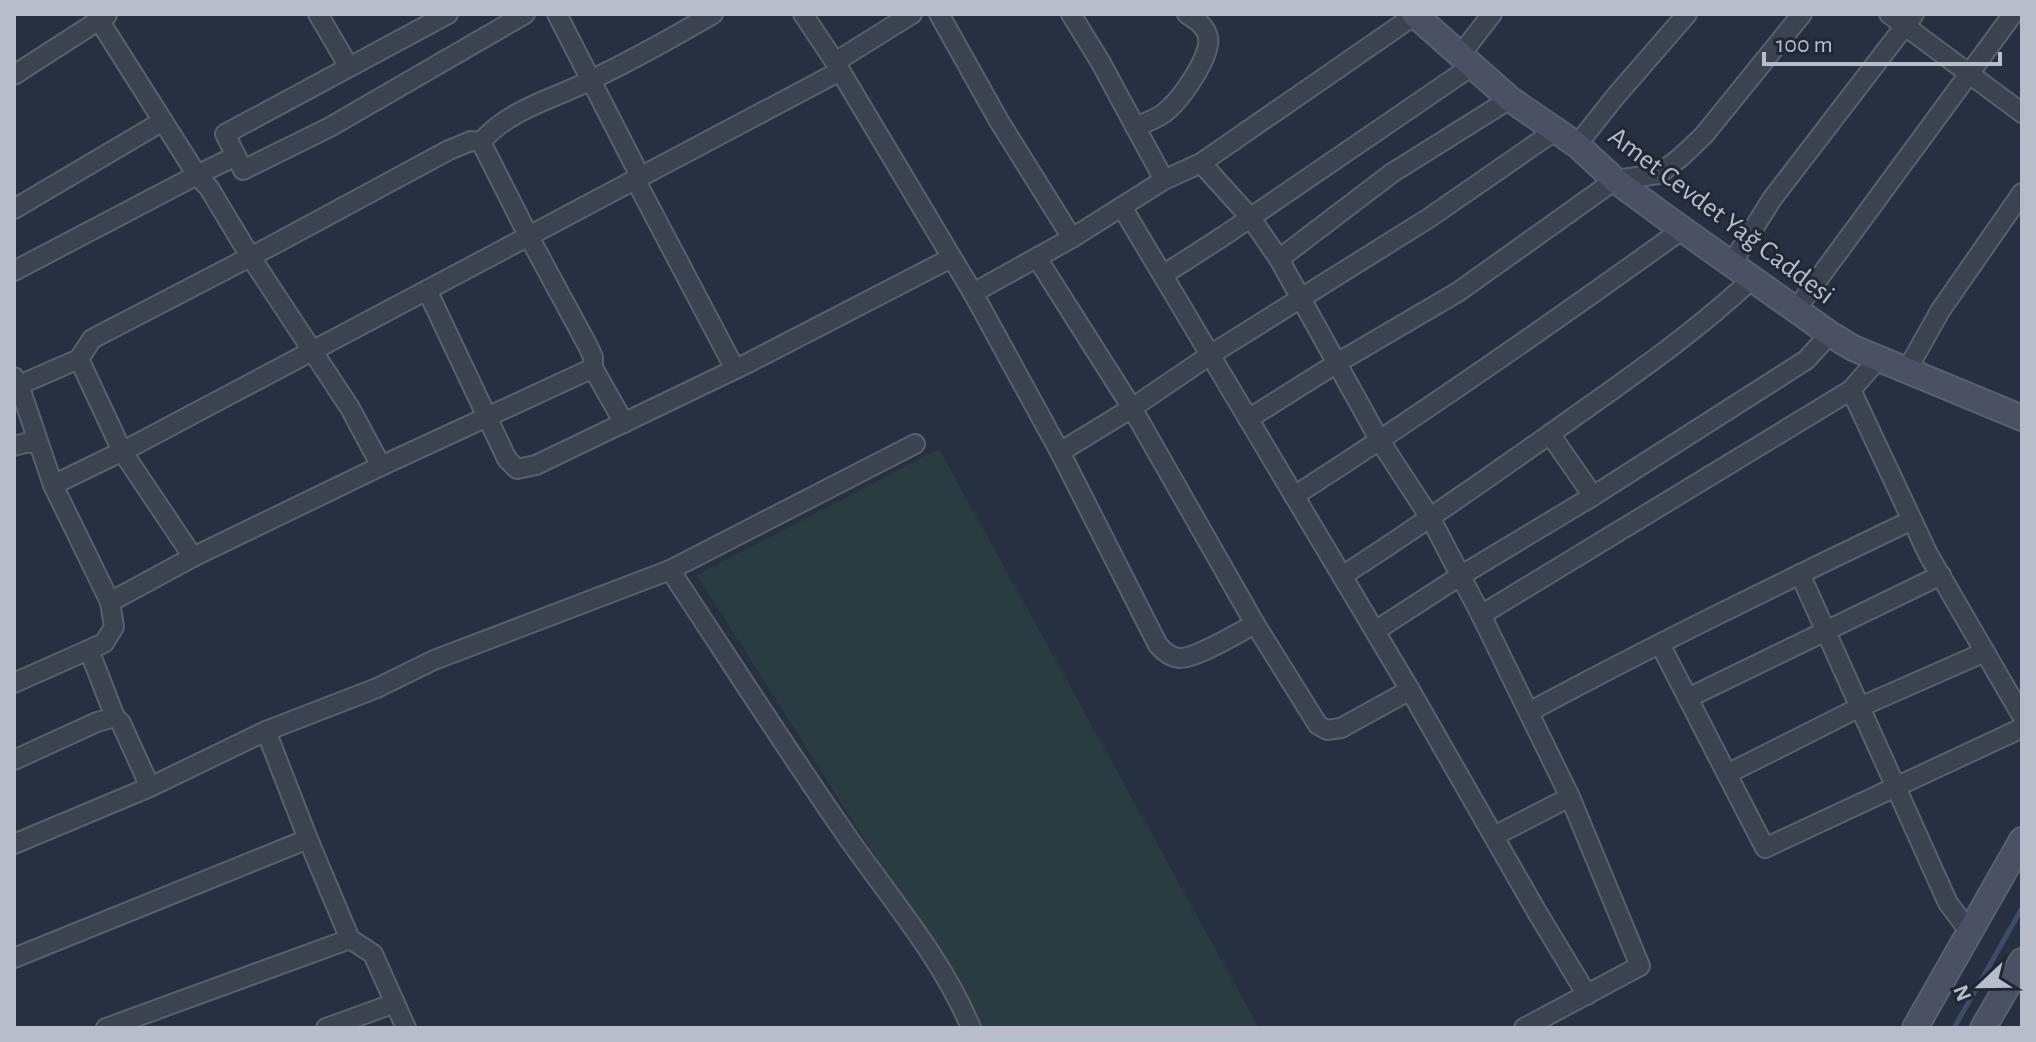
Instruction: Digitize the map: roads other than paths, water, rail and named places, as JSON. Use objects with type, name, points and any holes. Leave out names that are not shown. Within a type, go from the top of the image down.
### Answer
[{"type":"street","points":[[318,14],[349,67]]},
{"type":"street","points":[[448,14],[225,134],[243,170],[330,127],[525,14]]},
{"type":"street","points":[[557,14],[735,369]]},
{"type":"street","points":[[481,142],[512,115],[591,80],[713,14]]},
{"type":"street","points":[[803,14],[973,293],[1060,452],[1162,650],[1174,657],[1188,658],[1255,624]]},
{"type":"street","points":[[53,485],[311,352],[637,177],[837,66],[912,14]]},
{"type":"street","points":[[939,14],[999,121],[1072,238]]},
{"type":"street","points":[[1071,14],[1164,180]]},
{"type":"street","points":[[1135,127],[1165,113],[1184,92],[1204,58],[1207,35],[1201,23],[1187,14]]},
{"type":"street","points":[[973,293],[1072,238],[1164,180],[1201,163],[1414,14]]},
{"type":"street","name":"Amet Cevdet Yağ Caddesi","points":[[1414,14],[1510,99],[1577,145],[1615,180],[1830,334],[1853,348],[2020,413]]},
{"type":"street","points":[[1163,275],[1250,217],[1466,60],[1492,14]]},
{"type":"street","points":[[1577,145],[1687,14]]},
{"type":"street","points":[[1248,419],[1458,292],[1615,180],[1659,174],[1704,135],[1802,14]]},
{"type":"street","points":[[1889,14],[1909,20],[1968,75],[2022,113]]},
{"type":"street","points":[[1797,308],[2013,14]]},
{"type":"street","points":[[14,75],[104,17],[163,121],[350,408],[381,466]]},
{"type":"street","points":[[1732,263],[1772,199],[1909,20]]},
{"type":"street","points":[[1279,259],[1392,173],[1510,99]]},
{"type":"street","points":[[14,209],[163,121]]},
{"type":"street","points":[[1060,452],[1429,218],[1556,130]]},
{"type":"street","points":[[14,683],[104,643],[114,627],[110,602],[53,485],[16,381],[79,359],[92,339],[449,150],[471,141],[481,142]]},
{"type":"street","points":[[481,142],[588,346],[593,357],[593,368],[624,423]]},
{"type":"street","points":[[14,271],[236,156]]},
{"type":"street","points":[[1201,163],[1250,217],[1279,259],[1380,441],[1431,519],[1570,797],[1640,966],[1524,1028]]},
{"type":"street","points":[[1907,370],[1940,311],[2022,193]]},
{"type":"street","points":[[1122,207],[1410,690],[1587,995]]},
{"type":"street","points":[[1294,496],[1529,339],[1683,229]]},
{"type":"street","points":[[427,290],[507,459],[517,469],[536,465],[624,423],[951,258]]},
{"type":"street","points":[[1037,258],[1132,408],[1255,624],[1318,725],[1327,730],[1341,728],[1410,690]]},
{"type":"street","points":[[1342,576],[1431,519],[1661,355],[1722,308],[1753,278]]},
{"type":"street","points":[[1375,631],[1806,360],[1830,334]]},
{"type":"street","points":[[1481,615],[1851,390],[1879,358]]},
{"type":"street","points":[[79,359],[122,451],[193,557]]},
{"type":"street","points":[[110,602],[193,557],[593,368]]},
{"type":"street","points":[[1851,390],[1912,520],[2022,716]]},
{"type":"street","points":[[1550,434],[1593,496]]},
{"type":"street","points":[[14,446],[38,443]]},
{"type":"street","points":[[14,844],[150,787],[266,731],[377,688],[474,643],[670,570],[915,444]]},
{"type":"street","points":[[1529,712],[1912,520]]},
{"type":"street","points":[[670,570],[842,830],[916,932],[959,998],[971,1028]]},
{"type":"street","points":[[1800,574],[1948,903],[1963,923],[1972,928]]},
{"type":"street","points":[[1688,698],[1941,575]]},
{"type":"street","points":[[1660,644],[1765,848],[2022,728]]},
{"type":"street","points":[[89,650],[115,717],[121,723],[150,787]]},
{"type":"street","points":[[1727,774],[1860,707],[1985,652]]},
{"type":"street","points":[[14,760],[97,722],[115,717]]},
{"type":"street","points":[[266,731],[350,939],[373,954],[406,1028]]},
{"type":"street","points":[[1494,836],[1570,797]]},
{"type":"street","points":[[14,958],[308,839]]},
{"type":"street","points":[[1915,1028],[2022,840]]},
{"type":"street","points":[[106,1028],[350,939]]},
{"type":"street","points":[[1983,1028],[2022,961]]},
{"type":"street","points":[[326,1028],[395,1003]]},
{"type":"waterway","points":[[1954,1028],[2022,908]]}]
